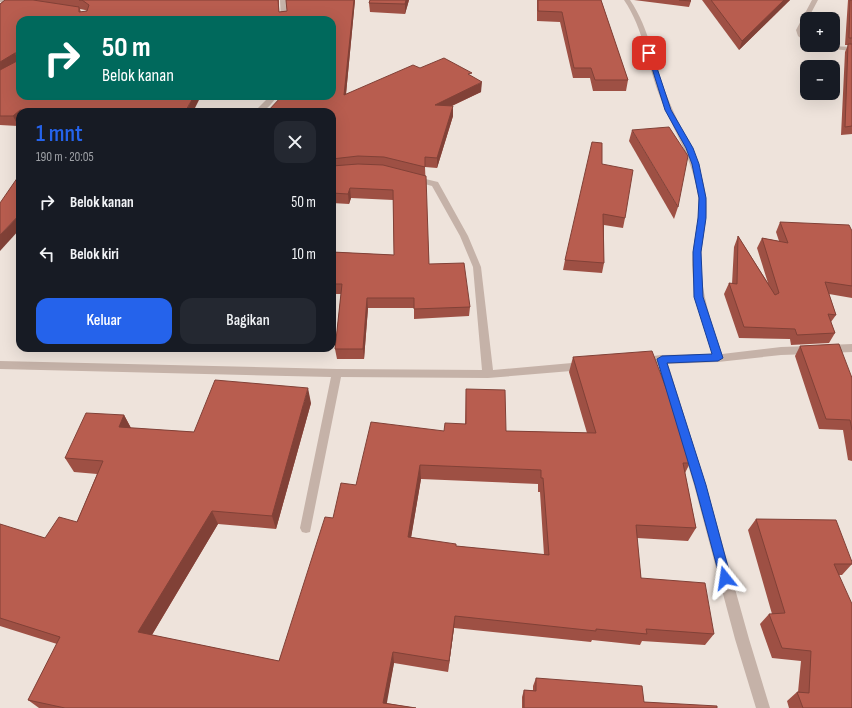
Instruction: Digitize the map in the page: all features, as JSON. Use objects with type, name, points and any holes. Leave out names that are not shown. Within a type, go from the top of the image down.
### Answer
[{"type":"street","points":[[0,0],[24,4]]},
{"type":"street","points":[[283,0],[284,16]]},
{"type":"street","points":[[627,0],[640,25],[668,110],[690,148],[696,164],[702,198],[702,218],[697,252],[699,297],[718,358]]},
{"type":"street","points":[[809,12],[815,0]]},
{"type":"street","points":[[840,48],[852,49]]},
{"type":"street","points":[[263,108],[271,100]]},
{"type":"street","points":[[406,176],[435,184],[464,236],[477,267],[488,374]]},
{"type":"street","points":[[630,362],[662,359],[718,358],[781,351],[852,348]]},
{"type":"street","points":[[662,359],[700,485],[742,639],[763,708]]},
{"type":"street","points":[[0,364],[337,373],[488,374],[591,366]]},
{"type":"street","points":[[306,528],[337,373]]},
{"type":"building","points":[[5,0],[33,0],[79,7],[79,12],[87,11],[89,5],[82,0],[278,0],[279,12],[287,11],[286,0],[354,0],[344,95],[413,65],[420,68],[444,58],[472,73],[468,74],[482,82],[435,105],[453,106],[437,158],[425,157],[425,167],[384,157],[358,156],[336,159],[336,108],[271,108],[278,100],[336,100],[336,16],[16,16],[16,53],[0,62],[0,4]]},
{"type":"building","points":[[370,0],[406,0],[405,4],[369,3]]},
{"type":"building","points":[[538,0],[601,0],[628,80],[595,80],[591,68],[574,68],[562,12],[538,11]]},
{"type":"building","points":[[711,0],[784,0],[742,41]]},
{"type":"building","points":[[850,0],[852,0],[852,38],[849,38]]},
{"type":"building","points":[[848,44],[852,44],[852,126],[845,127]]},
{"type":"building","points":[[16,62],[16,100],[192,100],[187,108],[16,108],[16,113],[13,116],[0,116],[0,70]]},
{"type":"building","points":[[669,127],[688,156],[678,207],[632,130]]},
{"type":"building","points":[[592,142],[602,143],[602,164],[633,170],[625,218],[603,214],[604,263],[565,260]]},
{"type":"building","points":[[358,164],[383,165],[426,176],[429,264],[464,263],[470,307],[414,309],[414,298],[367,298],[363,349],[336,349],[342,284],[336,284],[336,252],[394,255],[393,190],[350,188],[348,194],[336,193],[336,166]]},
{"type":"building","points":[[16,180],[16,218],[0,235],[0,203]]},
{"type":"building","points":[[780,222],[849,225],[852,231],[852,286],[825,282],[836,315],[828,314],[835,333],[797,335],[795,329],[744,327],[729,283],[737,284],[738,236],[775,295],[779,293],[762,238],[788,243]]},
{"type":"building","points":[[839,344],[852,378],[852,430],[850,420],[826,419],[800,346]]},
{"type":"building","points":[[652,351],[674,409],[690,463],[683,463],[696,528],[636,525],[641,578],[705,583],[714,634],[646,629],[647,634],[596,629],[596,631],[455,616],[449,661],[393,652],[383,703],[416,708],[65,708],[28,700],[60,637],[0,618],[0,524],[45,538],[59,517],[77,522],[103,461],[65,458],[86,413],[124,415],[119,427],[194,432],[215,380],[308,388],[272,516],[212,511],[138,632],[279,661],[325,517],[333,518],[341,483],[356,485],[371,422],[444,431],[445,423],[466,424],[466,389],[505,390],[506,431],[596,433],[573,357]],"holes":[[[420,465],[541,470],[541,478],[543,478],[549,555],[456,546],[456,544],[408,537]]]},
{"type":"building","points":[[756,519],[836,520],[852,562],[852,564],[834,564],[852,604],[852,708],[803,708],[797,692],[809,693],[811,651],[782,648],[769,614],[785,613]]},
{"type":"building","points":[[536,678],[642,686],[644,702],[717,706],[717,708],[524,708],[524,690],[536,691]]},
{"type":"route","points":[[649,53],[668,110],[690,148],[696,164],[702,198],[702,218],[697,252],[699,297],[718,358],[662,359],[700,485],[725,578]]}]
